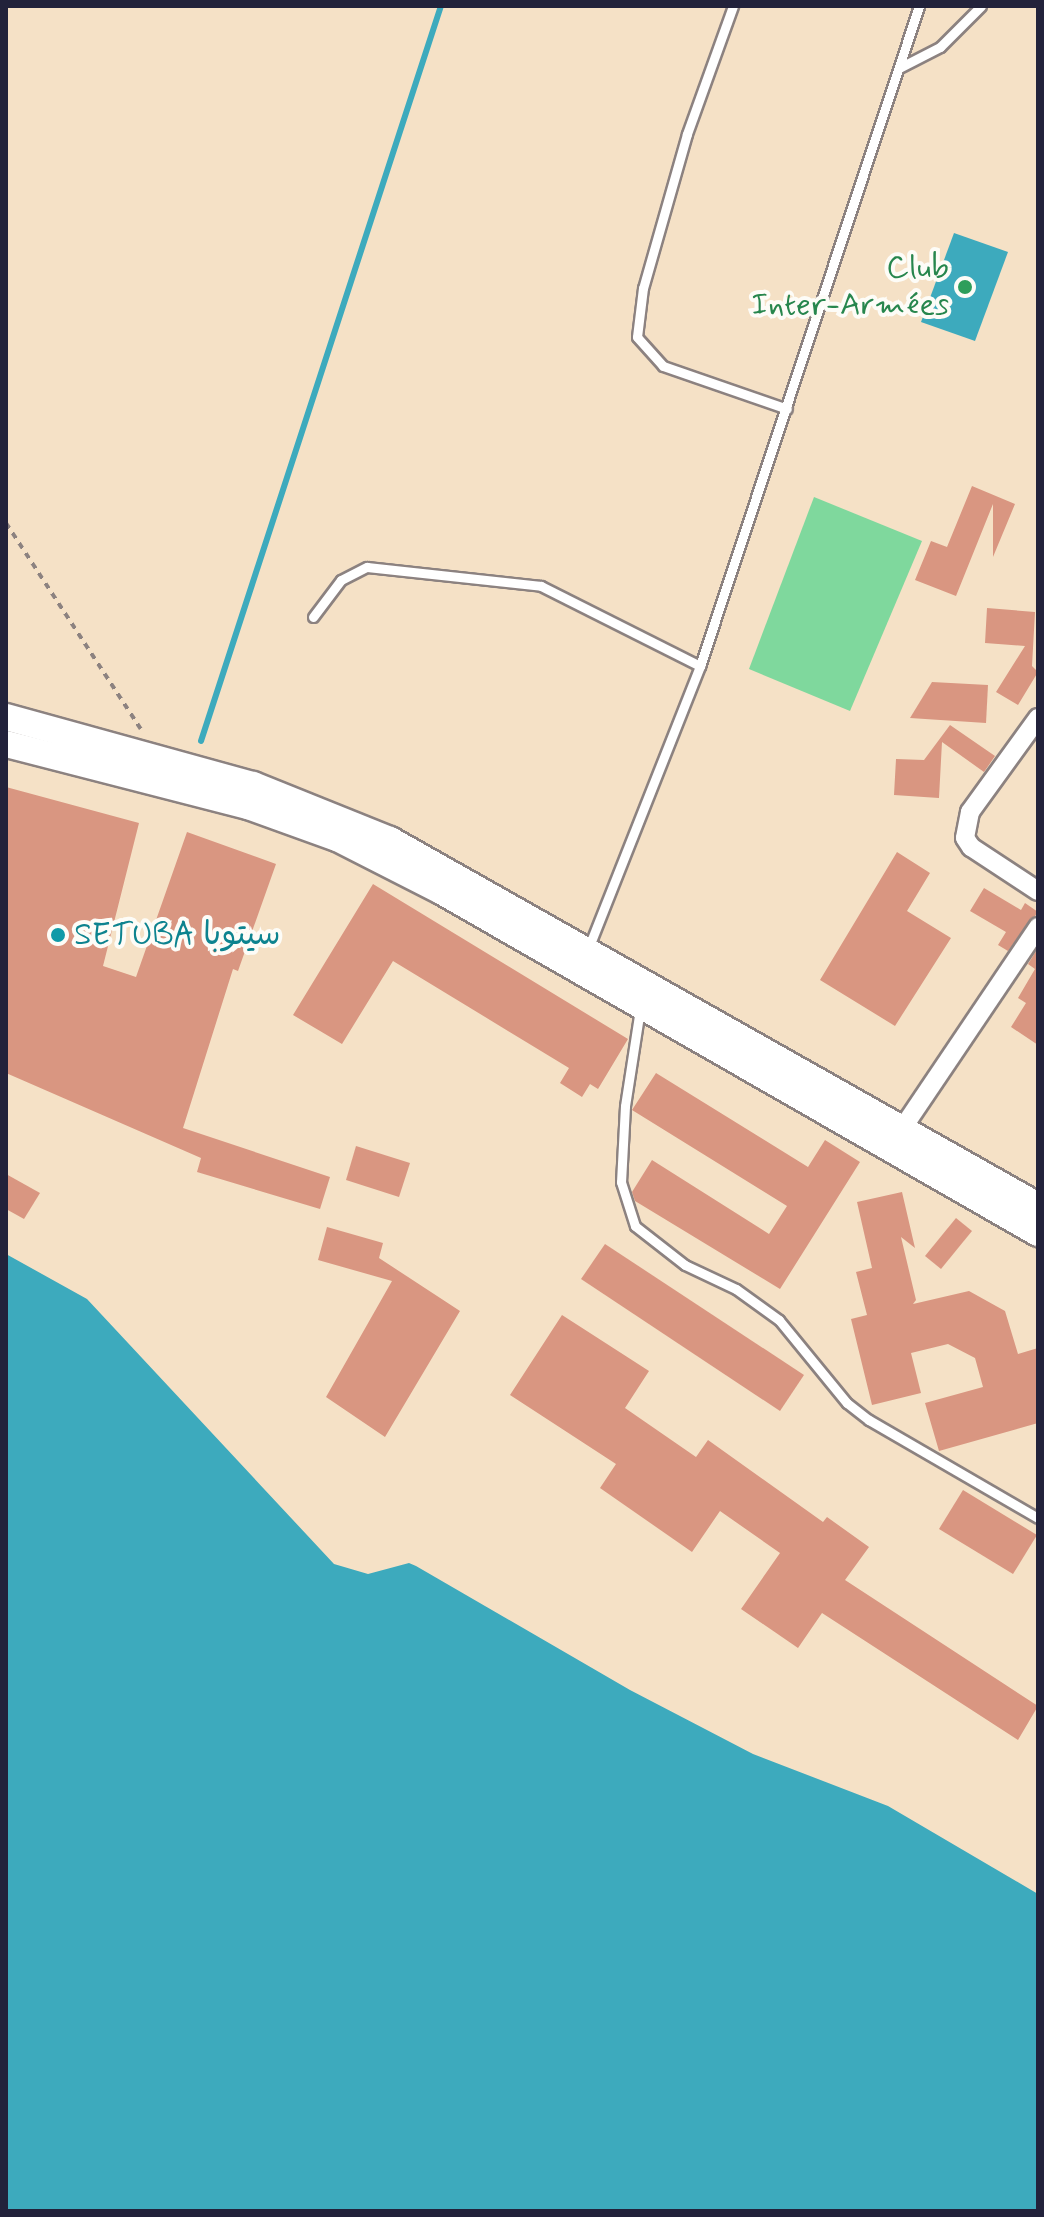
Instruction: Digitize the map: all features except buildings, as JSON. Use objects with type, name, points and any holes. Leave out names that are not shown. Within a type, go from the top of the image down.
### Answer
[{"type":"main road","points":[[6,717],[156,756],[343,818],[450,871],[582,960],[922,1153],[1038,1206]]},
{"type":"main road","points":[[6,744],[248,806],[337,838],[582,960]]},
{"type":"main road","points":[[645,997],[902,1129],[922,1153],[1038,1233]]},
{"type":"street","points":[[1038,718],[970,812],[965,838],[971,847],[1038,891]]},
{"type":"street","points":[[902,1129],[1038,927]]},
{"type":"lane","points":[[733,6],[667,204],[643,288],[637,337],[663,366],[787,409]]},
{"type":"lane","points":[[582,960],[700,666],[919,6]]},
{"type":"lane","points":[[899,68],[940,47],[981,6]]},
{"type":"lane","points":[[313,617],[341,580],[367,567],[541,586],[700,666]]},
{"type":"lane","points":[[645,997],[625,1106],[621,1182],[635,1226],[685,1265],[736,1289],[779,1320],[847,1403],[869,1420],[1038,1518]]},
{"type":"path","points":[[6,523],[124,698],[156,756]]},
{"type":"green space","points":[[814,497],[922,541],[850,711],[749,669]]},
{"type":"water","name":"Club Inter-Armées","points":[[954,233],[1008,252],[975,341],[921,322]]},
{"type":"water","points":[[6,1254],[87,1299],[334,1564],[368,1574],[409,1563],[416,1566],[630,1690],[753,1754],[888,1806],[1038,1894],[1038,2211],[6,2211]]},
{"type":"waterway","points":[[201,741],[441,6]]},
{"type":"place","name":"Club Inter-Armées","points":[[965,287]]},
{"type":"place","name":"SETUBA سيتوبا","points":[[58,935]]}]
